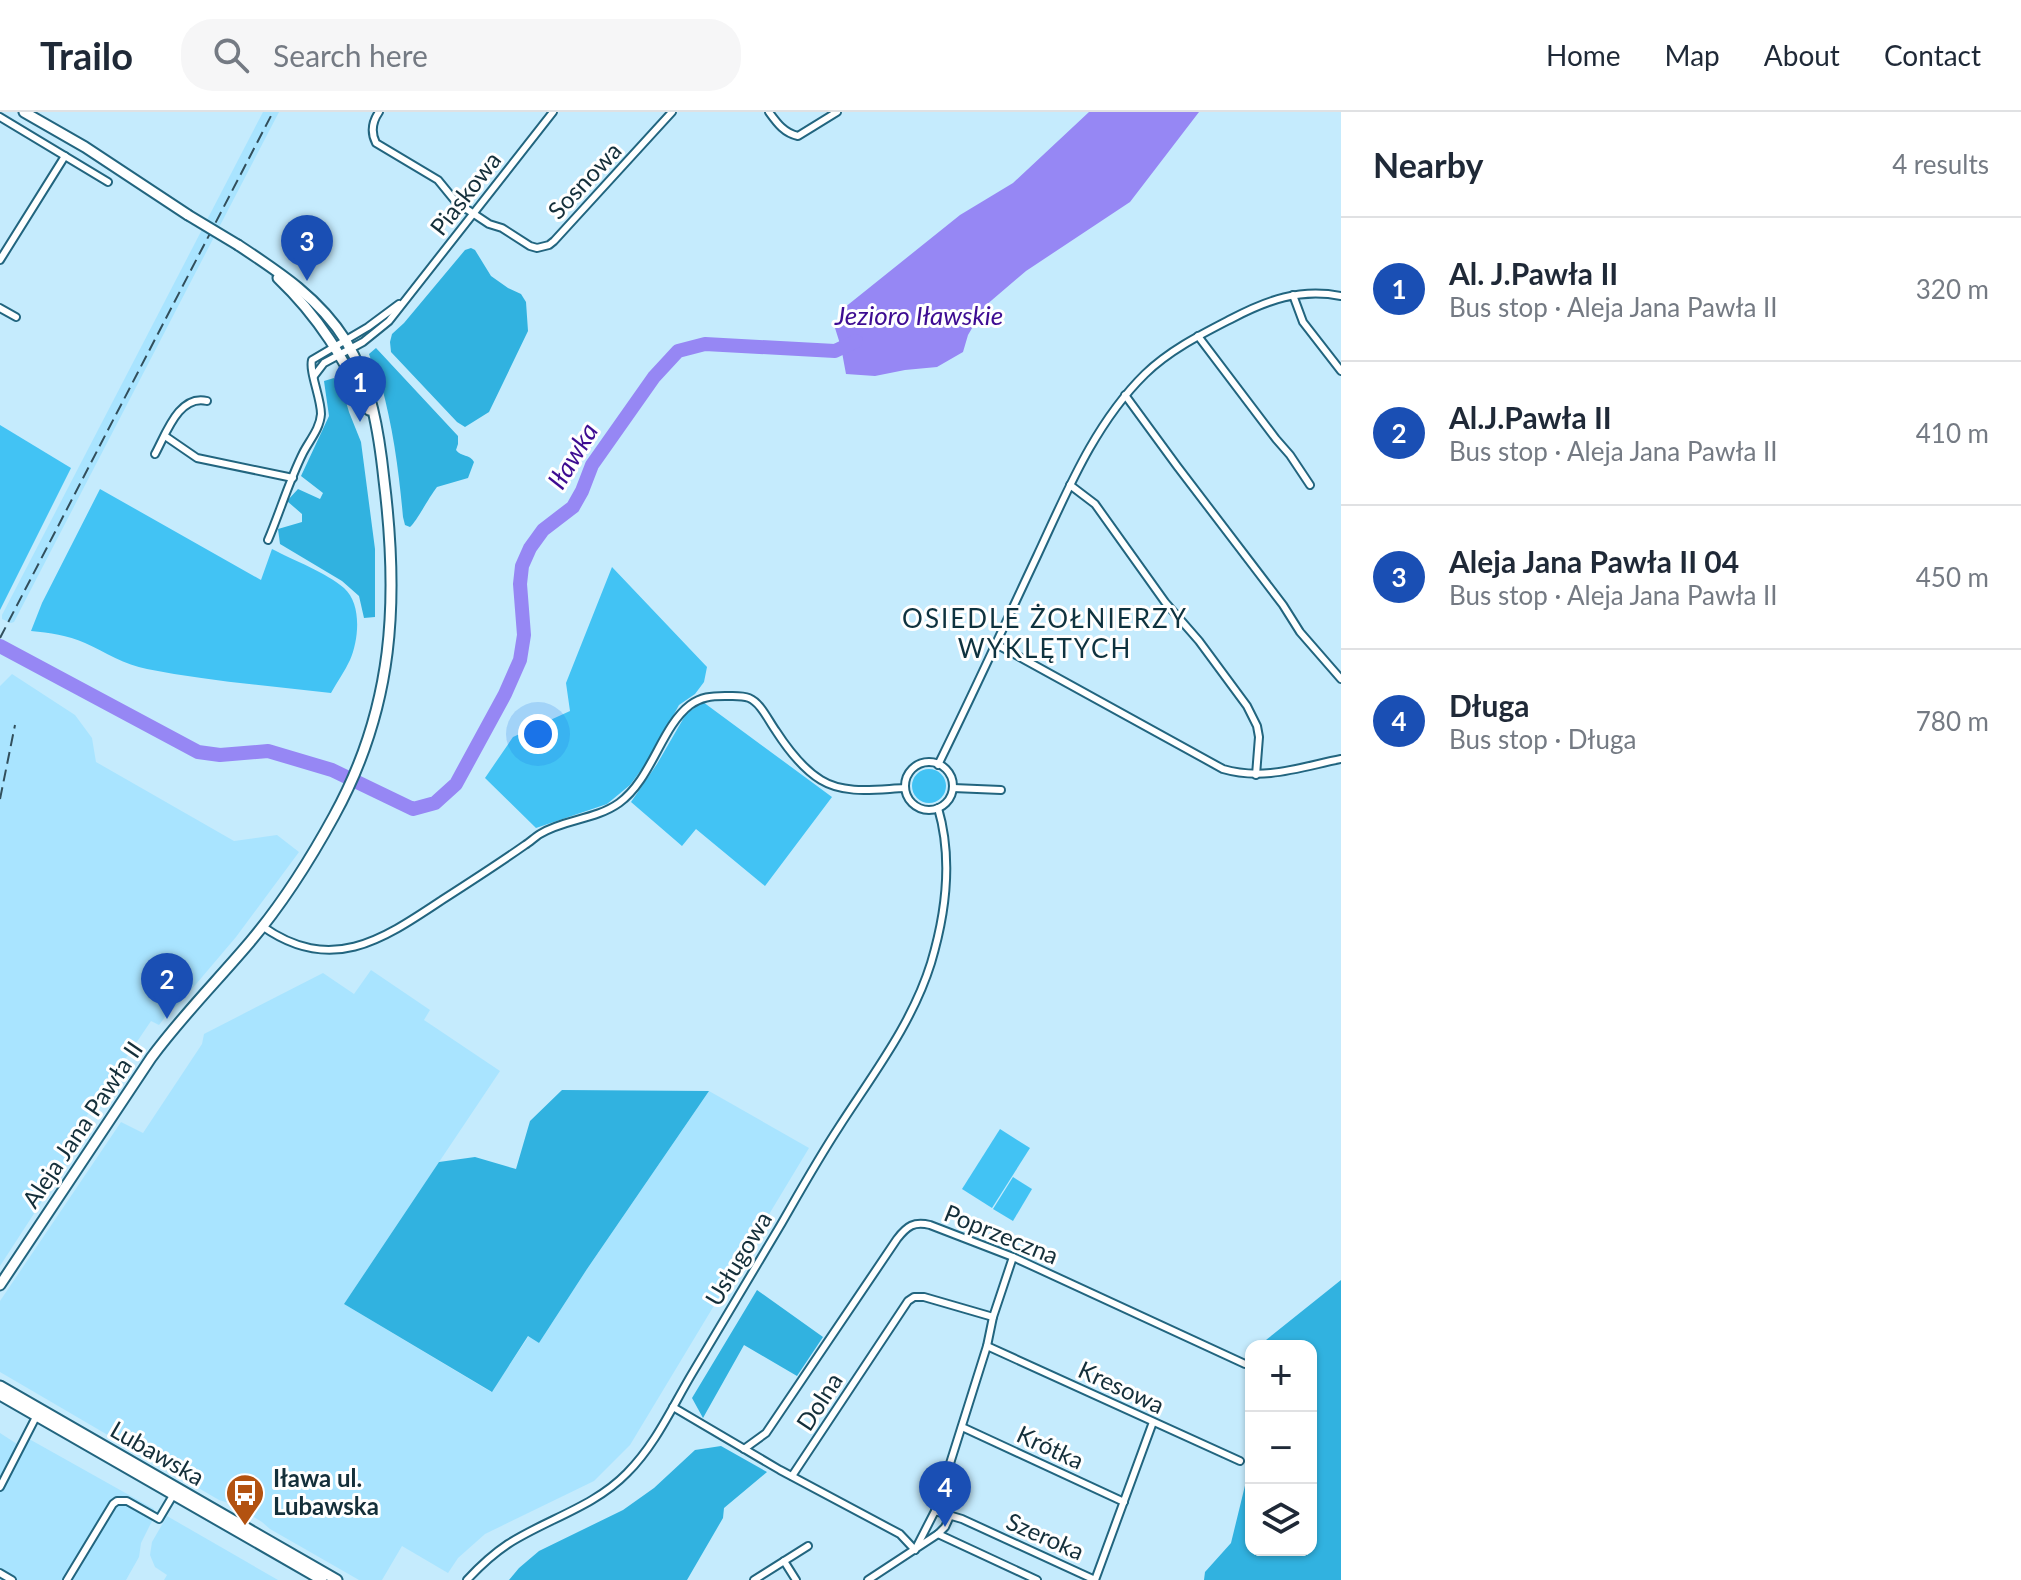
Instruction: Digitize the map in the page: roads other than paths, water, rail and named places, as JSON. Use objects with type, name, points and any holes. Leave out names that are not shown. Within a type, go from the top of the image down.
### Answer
[{"type":"main road","name":"Aleja Jana Pawła II","points":[[0,1285],[158,1049],[251,942],[288,891],[335,814],[366,745],[381,691],[390,633],[392,560],[380,448],[368,390],[348,344],[329,318],[278,271],[24,112]]},
{"type":"main road","name":"Aleja Jana Pawła II","points":[[34,112],[47,124]]},
{"type":"main road","name":"Aleja Jana Pawła II","points":[[258,258],[313,315],[337,350],[375,422]]},
{"type":"main road","name":"Lubawska","points":[[0,1386],[38,1412],[175,1491],[337,1580]]},
{"type":"main road","name":"Lubawska","points":[[0,1395],[38,1412]]},
{"type":"main road","name":"Lubawska","points":[[175,1491],[322,1580]]},
{"type":"street","name":"Sosnowa","points":[[379,112],[372,134],[376,143],[438,180],[456,202],[473,214],[537,248],[549,245],[672,112]]},
{"type":"street","name":"Piaskowa","points":[[337,350],[370,337],[389,321],[553,112]]},
{"type":"street","points":[[769,112],[782,129],[798,136],[837,112]]},
{"type":"street","points":[[0,117],[108,182]]},
{"type":"street","points":[[0,260],[65,156]]},
{"type":"street","points":[[938,765],[1070,485],[1125,395],[1170,352],[1262,303],[1315,293],[1341,296]]},
{"type":"street","points":[[1293,295],[1303,322],[1341,371]]},
{"type":"street","points":[[0,308],[16,317]]},
{"type":"street","points":[[1198,336],[1310,485]]},
{"type":"street","points":[[268,540],[302,454],[321,416],[312,360],[337,350]]},
{"type":"street","points":[[1125,395],[1300,632],[1341,679]]},
{"type":"street","points":[[155,454],[179,410],[201,399],[207,401]]},
{"type":"street","points":[[165,436],[197,458],[293,478]]},
{"type":"street","points":[[1070,485],[1095,504],[1165,602],[1199,641],[1247,706],[1259,737],[1256,775]]},
{"type":"street","points":[[996,644],[1223,769],[1256,775],[1341,759]]},
{"type":"street","points":[[262,926],[286,941],[333,949],[362,945],[391,933],[540,834],[591,817],[618,804],[627,797],[653,761],[677,717],[702,698],[750,698],[808,770],[831,785],[857,790],[905,788]]},
{"type":"street","points":[[923,763],[938,765],[945,768],[951,778],[953,788],[948,800],[928,811],[917,808],[908,800],[906,777],[913,768],[923,763]]},
{"type":"street","points":[[953,788],[1001,790]]},
{"type":"street","name":"Usługowa","points":[[467,1580],[508,1544],[607,1491],[625,1476],[657,1438],[837,1130],[908,1019],[931,962],[943,913],[947,847],[938,808]]},
{"type":"street","name":"Poprzeczna","points":[[744,1449],[766,1433],[907,1227],[920,1223],[1013,1257],[1245,1364]]},
{"type":"street","points":[[915,1550],[935,1511],[1013,1257]]},
{"type":"street","name":"Dolna","points":[[792,1476],[908,1301],[914,1297],[924,1297],[993,1317]]},
{"type":"street","name":"Kresowa","points":[[987,1346],[1240,1461]]},
{"type":"street","points":[[673,1407],[900,1534],[915,1550]]},
{"type":"street","points":[[0,1487],[38,1412]]},
{"type":"street","points":[[1095,1580],[1153,1422]]},
{"type":"street","name":"Krótka","points":[[962,1427],[1124,1502]]},
{"type":"street","points":[[67,1580],[113,1504],[127,1501],[159,1519],[175,1491]]},
{"type":"street","name":"Szeroka","points":[[935,1511],[962,1519],[1095,1580]]},
{"type":"street","points":[[868,1580],[938,1534],[950,1516]]},
{"type":"street","name":"Szeroka","points":[[938,1534],[1037,1580]]},
{"type":"street","points":[[754,1580],[808,1546]]},
{"type":"street","points":[[784,1561],[796,1580]]},
{"type":"street","points":[[0,1573],[12,1580]]},
{"type":"water","name":"Jezioro Iławskie","points":[[1089,112],[1199,112],[1130,202],[1026,271],[985,306],[968,335],[963,352],[937,367],[875,376],[846,374],[835,328],[844,308],[960,215],[1013,183]]},
{"type":"waterway","name":"Iławka","points":[[0,646],[198,752],[220,755],[268,751],[332,770],[413,809],[435,803],[456,784],[520,660],[524,635],[520,584],[522,566],[530,548],[543,530],[573,507],[592,465],[654,377],[678,351],[705,344],[835,351],[856,341]]},
{"type":"railway","points":[[0,638],[273,112]]},
{"type":"railway","points":[[0,799],[15,725]]},
{"type":"place","name":"Aleja Jana Pawła II 04","points":[[307,281]]},
{"type":"place","name":"Al. J.Pawła II","points":[[360,422]]},
{"type":"place","name":"Al.J.Pawła II","points":[[167,1019]]},
{"type":"place","name":"Iława ul. Lubawska","points":[[245,1527]]},
{"type":"place","name":"Długa","points":[[945,1527]]},
{"type":"district","name":"OSIEDLE ŻOŁNIERZY WYKLĘTYCH","points":[[1045,634]]}]
